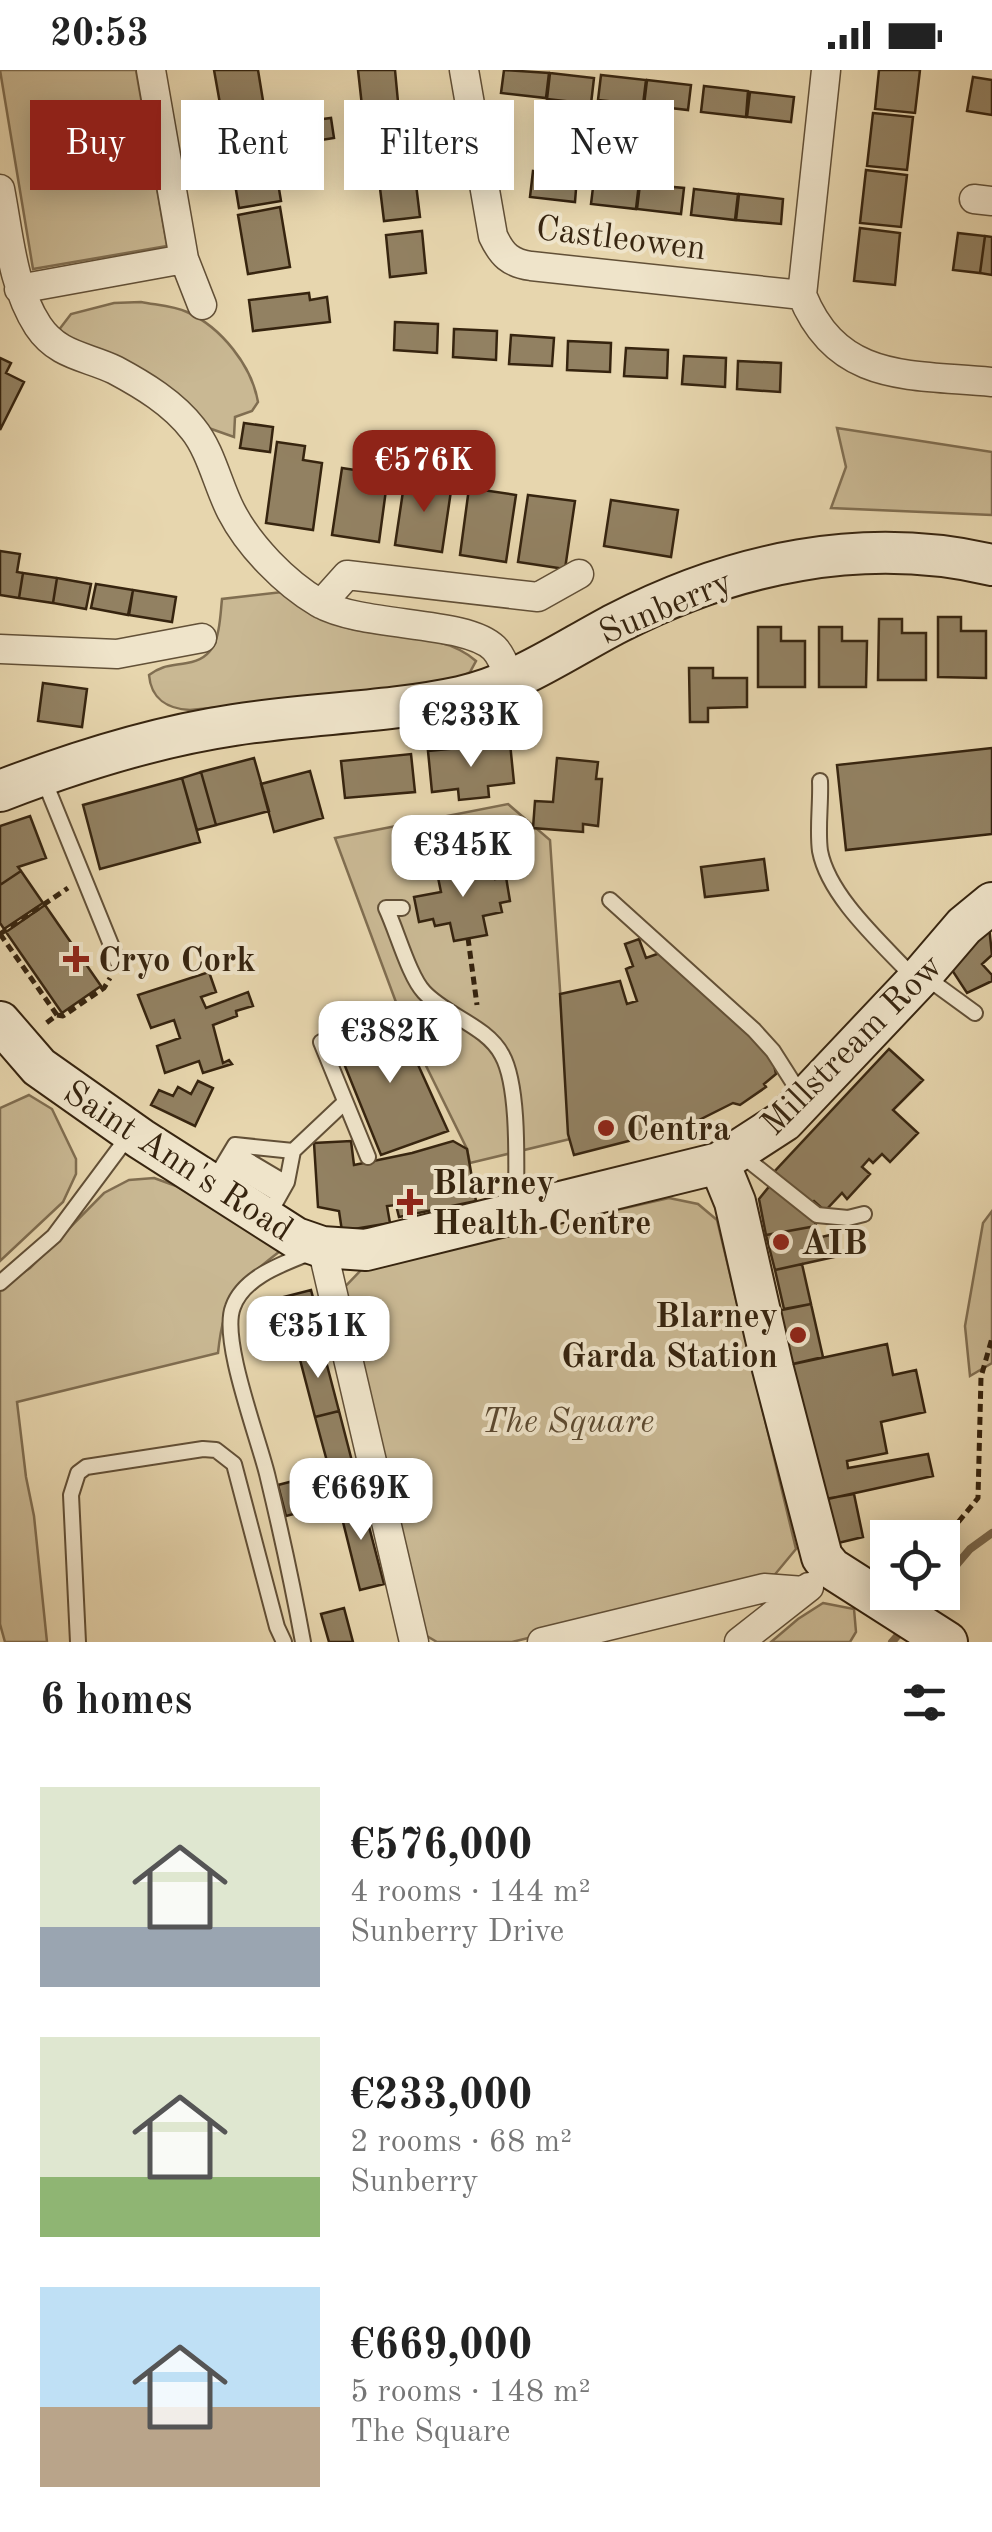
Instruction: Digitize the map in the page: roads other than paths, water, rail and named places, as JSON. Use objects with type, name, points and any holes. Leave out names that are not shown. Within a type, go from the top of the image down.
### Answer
[{"type":"street","points":[[151,70],[184,259],[202,305]]},
{"type":"street","name":"Castleowen","points":[[464,70],[492,236],[504,257],[518,264],[802,296]]},
{"type":"street","points":[[826,70],[802,296],[811,318],[822,334],[872,370],[992,382]]},
{"type":"street","points":[[0,189],[18,289],[40,330],[70,355],[112,369],[166,401],[196,431],[232,515],[266,559],[321,604],[393,624],[476,636],[495,649],[511,681]]},
{"type":"street","points":[[18,289],[184,259]]},
{"type":"street","name":"Sunberry","points":[[0,791],[175,736],[462,697],[511,681],[647,607],[724,577],[794,560],[843,554],[920,553],[992,565]]},
{"type":"street","points":[[321,604],[347,576],[538,596],[579,574]]},
{"type":"street","points":[[0,650],[117,654],[202,638]]},
{"type":"street","name":"Millstream Row","points":[[737,1153],[784,1120],[964,926],[992,903]]},
{"type":"street","name":"Saint Ann's Road","points":[[9,1033],[39,1067],[131,1132],[223,1166],[277,1199],[296,1238],[322,1247]]},
{"type":"street","points":[[414,1642],[322,1247],[366,1250],[516,1214],[737,1153],[735,1202],[816,1543],[818,1580]]},
{"type":"street","points":[[739,1642],[818,1580]]},
{"type":"street","points":[[542,1642],[764,1588],[818,1580],[889,1606],[946,1641]]},
{"type":"lane","points":[[42,775],[118,962]]},
{"type":"lane","points":[[820,781],[819,840],[826,871],[844,898],[919,978],[975,1013]]},
{"type":"lane","points":[[610,900],[754,1030],[772,1050],[804,1100]]},
{"type":"lane","points":[[402,908],[386,908],[421,990],[481,1033],[504,1057],[516,1152],[516,1214]]},
{"type":"lane","points":[[320,1042],[368,1158]]},
{"type":"lane","points":[[277,1199],[293,1151],[345,1102]]},
{"type":"lane","points":[[0,1283],[54,1236],[131,1132]]},
{"type":"lane","points":[[223,1166],[235,1145],[293,1151]]},
{"type":"lane","points":[[737,1153],[817,1214],[848,1218],[864,1214]]},
{"type":"lane","points":[[304,1642],[267,1474],[244,1401],[232,1332],[232,1308],[259,1277],[322,1247]]},
{"type":"lane","points":[[78,1642],[71,1495],[78,1472],[86,1467],[202,1449],[216,1450],[234,1464],[284,1642]]},
{"type":"waterway","points":[[960,1561],[992,1533]]},
{"type":"waterway","points":[[892,1642],[905,1627]]},
{"type":"place","name":"Cryo Cork","points":[[76,959]]},
{"type":"place","name":"Centra","points":[[606,1128]]},
{"type":"place","name":"Blarney Health Centre","points":[[410,1202]]},
{"type":"place","name":"AIB","points":[[781,1242]]},
{"type":"place","name":"Blarney Garda Station","points":[[798,1335]]},
{"type":"park label","name":"The Square","points":[[568,1420]]}]
